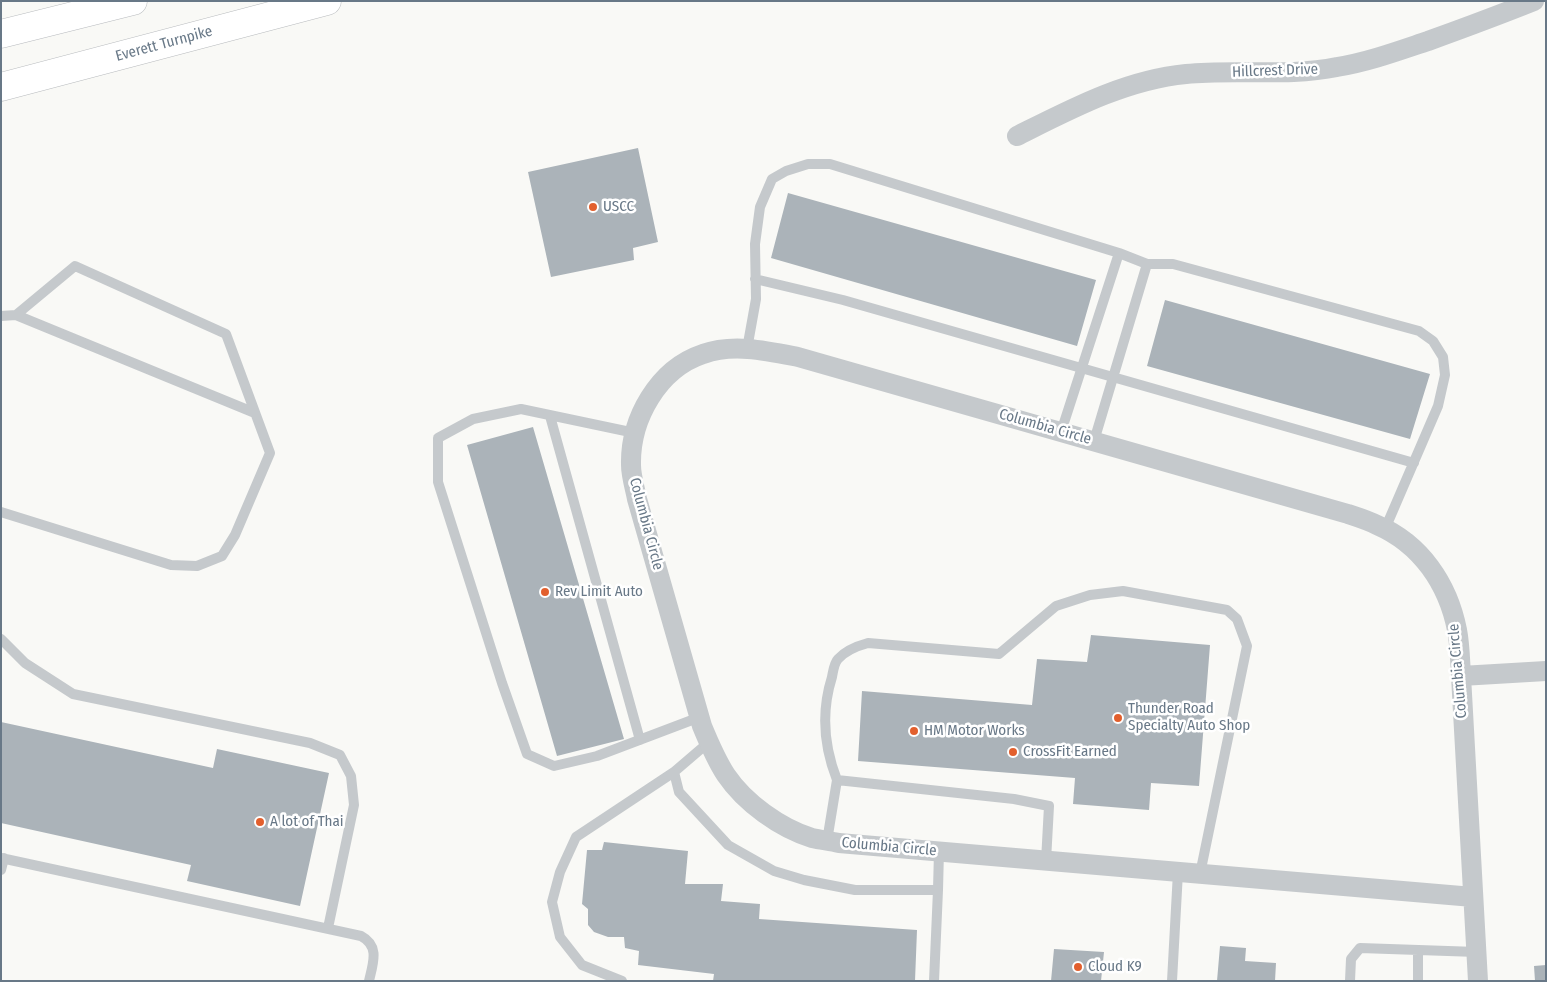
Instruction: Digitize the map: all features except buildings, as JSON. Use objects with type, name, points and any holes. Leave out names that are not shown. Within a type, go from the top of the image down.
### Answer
[{"type":"highway","points":[[1,34],[133,1]]},
{"type":"highway","name":"Everett Turnpike","points":[[1,87],[328,1]]},
{"type":"street","name":"Hillcrest Drive","points":[[1017,136],[1090,100],[1131,85],[1186,74],[1302,72],[1336,68],[1394,52],[1492,18],[1534,1]]},
{"type":"street","name":"Columbia Circle","points":[[1473,897],[827,841],[812,838],[794,830],[763,812],[740,792],[727,776],[713,753],[700,717],[637,499],[631,466],[635,433],[642,411],[656,388],[678,368],[704,354],[731,349],[760,350],[798,357],[1348,514],[1378,525],[1404,540],[1424,558],[1439,580],[1450,604],[1457,631],[1477,952],[1478,981]]},
{"type":"street","points":[[1460,676],[1546,671]]},
{"type":"lane","points":[[747,350],[756,299],[755,244],[760,207],[772,179],[786,171],[808,164],[830,164],[1119,253],[1148,264],[1173,264],[1419,331],[1433,341],[1443,357],[1445,375],[1438,406],[1385,529]]},
{"type":"lane","points":[[1061,432],[1119,253]]},
{"type":"lane","points":[[1094,441],[1148,264]]},
{"type":"lane","points":[[1,512],[171,565],[197,566],[222,556],[235,535],[270,453],[226,334],[75,266],[16,315]]},
{"type":"lane","points":[[756,279],[844,300],[1414,463]]},
{"type":"lane","points":[[1,316],[16,315],[255,413]]},
{"type":"lane","points":[[635,433],[521,410],[473,419],[438,438],[438,482],[502,683],[527,754],[554,766],[597,756],[700,717]]},
{"type":"lane","points":[[550,416],[640,740]]},
{"type":"lane","points":[[827,841],[837,780],[830,762],[824,729],[829,685],[837,660],[851,648],[868,643],[1000,654],[1056,606],[1090,595],[1123,591],[1227,610],[1237,619],[1247,646],[1200,874]]},
{"type":"lane","points":[[1,639],[25,662],[73,694],[310,743],[340,755],[351,776],[354,805],[328,928]]},
{"type":"lane","points":[[622,981],[582,965],[560,937],[552,902],[560,872],[576,837],[674,772],[709,742]]},
{"type":"lane","points":[[674,772],[680,792],[728,845],[774,872],[855,890],[938,890]]},
{"type":"lane","points":[[837,780],[1014,799],[1049,806],[1046,860]]},
{"type":"lane","points":[[934,981],[939,852]]},
{"type":"lane","points":[[1,870],[2,858],[361,936],[368,940],[374,954],[369,981]]},
{"type":"lane","points":[[1172,981],[1178,872]]},
{"type":"lane","points":[[1350,981],[1351,960],[1360,948],[1477,952]]},
{"type":"lane","points":[[1418,950],[1418,981]]},
{"type":"place","name":"USCC","points":[[593,207]]},
{"type":"place","name":"Rev Limit Auto","points":[[545,592]]},
{"type":"place","name":"Thunder Road Specialty Auto Shop","points":[[1118,718]]},
{"type":"place","name":"HM Motor Works","points":[[914,731]]},
{"type":"place","name":"CrossFit Earned","points":[[1013,752]]},
{"type":"place","name":"A lot of Thai","points":[[260,822]]},
{"type":"place","name":"Cloud K9","points":[[1078,967]]}]
